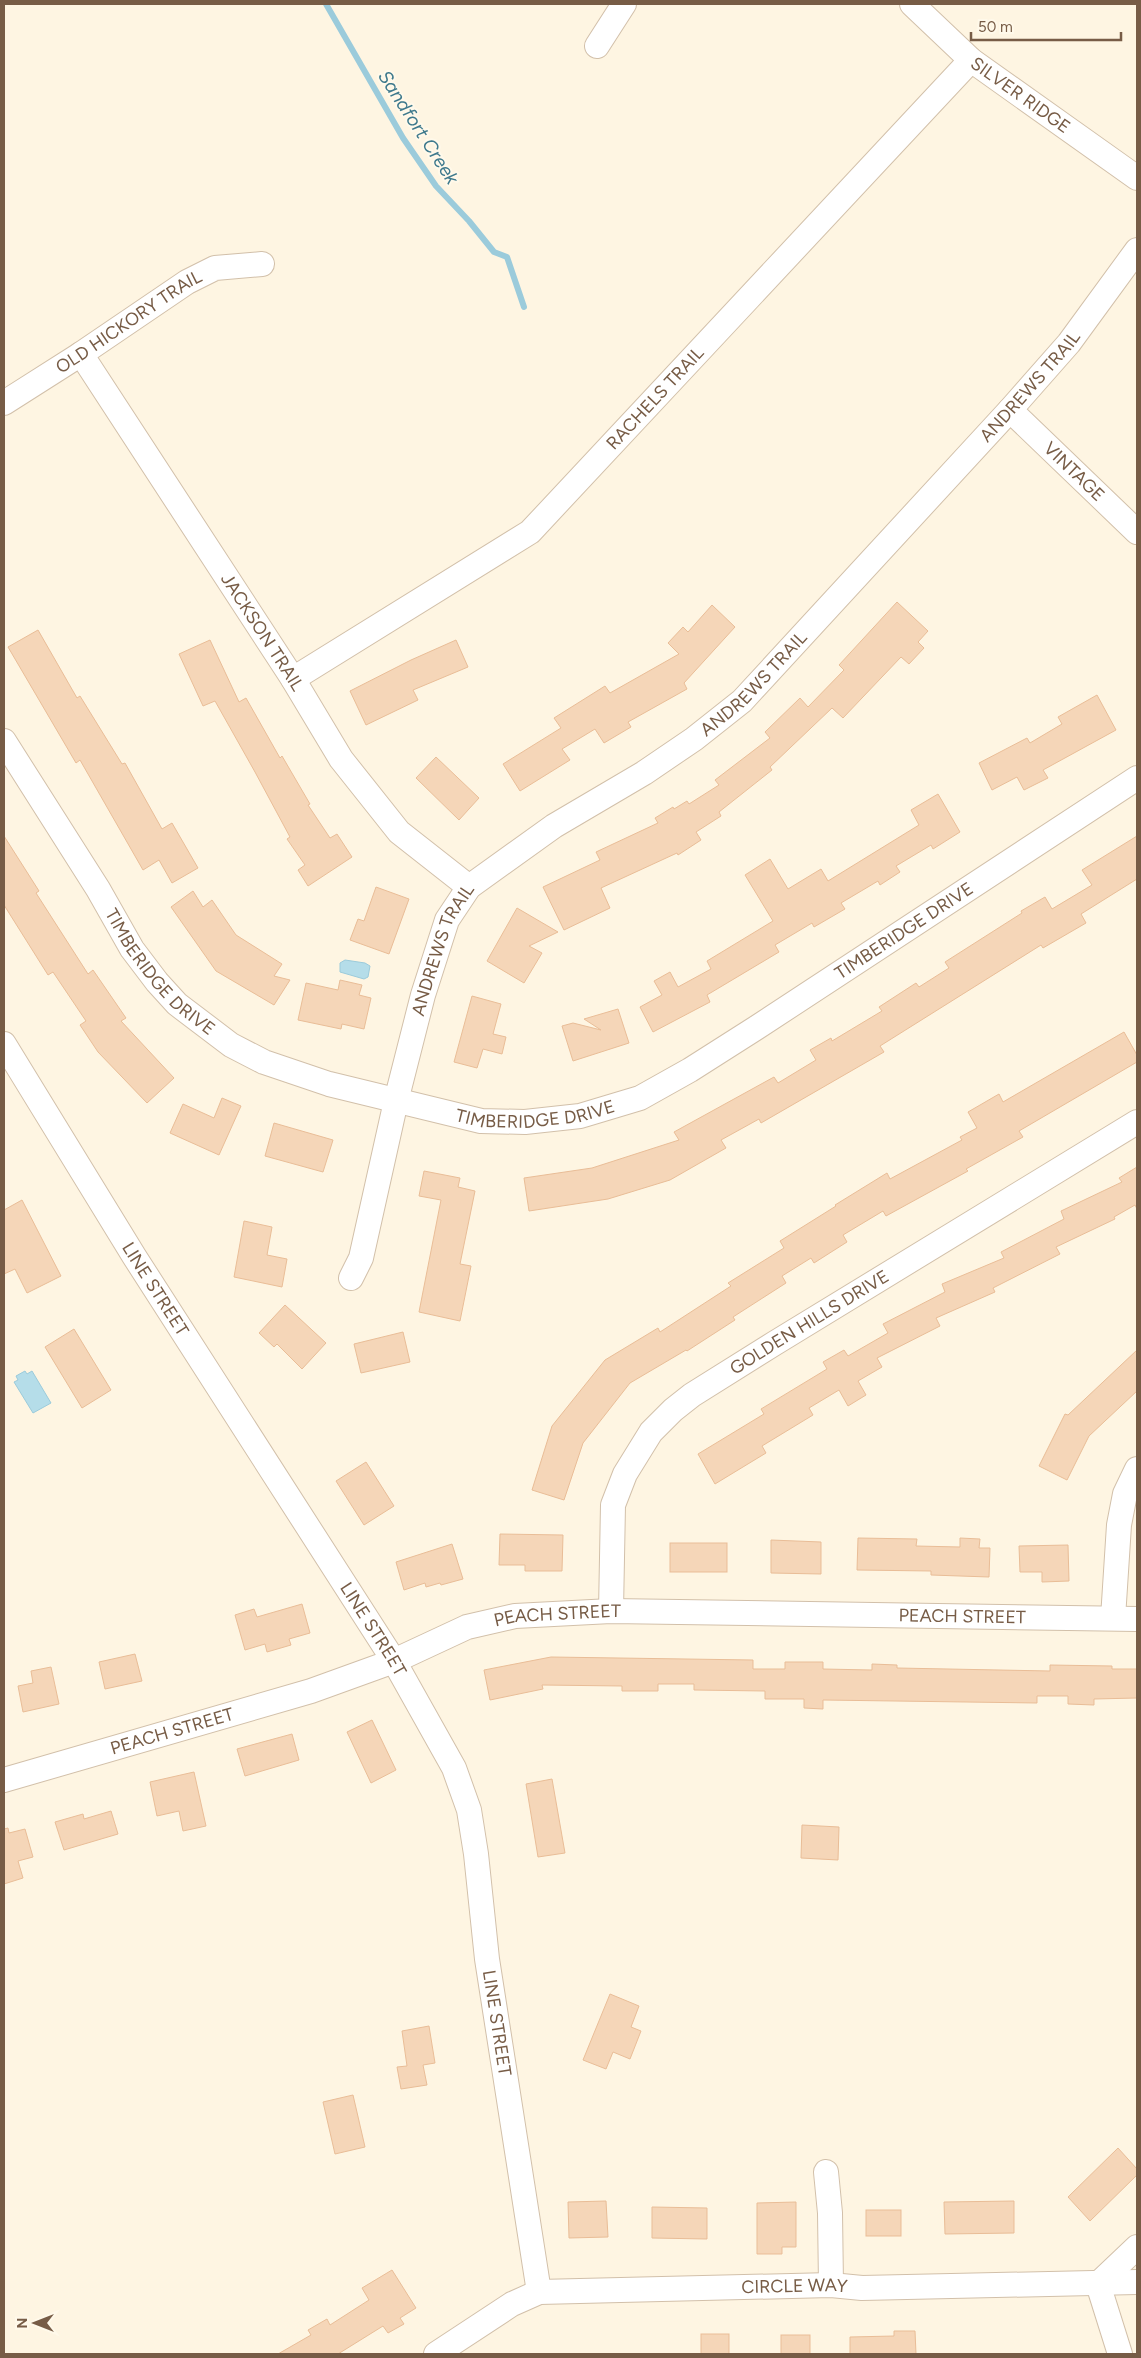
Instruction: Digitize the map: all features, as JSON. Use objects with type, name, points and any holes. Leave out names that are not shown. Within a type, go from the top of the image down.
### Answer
[{"type":"street","points":[[597,46],[624,4]]},
{"type":"street","name":"SILVER RIDGE","points":[[912,4],[971,60],[1137,178]]},
{"type":"street","name":"RACHELS TRAIL","points":[[293,679],[530,532],[971,60]]},
{"type":"street","name":"ANDREWS TRAIL","points":[[351,1278],[361,1258],[422,995],[447,920],[469,887],[554,826],[644,773],[694,739],[742,701],[1010,410],[1068,344],[1137,250]]},
{"type":"street","name":"OLD HICKORY TRAIL","points":[[4,403],[82,354],[187,282],[215,268],[262,264]]},
{"type":"street","name":"JACKSON TRAIL","points":[[82,354],[293,679],[341,759],[399,832],[469,887]]},
{"type":"street","name":"VINTAGE","points":[[1010,410],[1137,532]]},
{"type":"street","name":"TIMBERIDGE DRIVE","points":[[4,741],[12,773],[98,889],[132,949],[157,982],[177,1004],[231,1046],[264,1062],[329,1084],[481,1121],[525,1122],[580,1116],[640,1098],[690,1070],[756,1028],[1137,778]]},
{"type":"street","name":"LINE STREET","points":[[4,1044],[134,1256],[394,1661],[454,1768],[469,1810],[476,1854],[486,1959],[539,2292]]},
{"type":"street","name":"GOLDEN HILLS DRIVE","points":[[611,1611],[613,1505],[625,1474],[651,1432],[673,1410],[692,1394],[1137,1122]]},
{"type":"street","points":[[1113,1618],[1119,1525],[1125,1494],[1137,1469]]},
{"type":"street","name":"PEACH STREET","points":[[4,1780],[311,1691],[394,1661],[467,1628],[515,1616],[611,1611],[1137,1619]]},
{"type":"street","points":[[826,2172],[830,2213],[831,2285]]},
{"type":"street","points":[[1120,2354],[1098,2284],[1137,2247]]},
{"type":"street","name":"CIRCLE WAY","points":[[436,2354],[512,2304],[539,2292],[831,2285],[862,2288],[1137,2282]]},
{"type":"water","points":[[345,960],[365,963],[370,966],[368,977],[364,979],[340,972],[340,963]]},
{"type":"water","points":[[25,1371],[27,1374],[32,1371],[51,1403],[33,1413],[14,1382],[18,1380],[16,1376]]},
{"type":"building","points":[[897,602],[928,631],[918,642],[924,648],[909,664],[901,657],[843,718],[832,708],[770,767],[772,770],[719,812],[721,816],[696,832],[701,840],[678,855],[677,853],[601,888],[610,908],[564,930],[543,887],[600,860],[596,852],[658,823],[655,818],[687,801],[689,804],[719,785],[715,780],[770,738],[765,732],[800,698],[808,707],[844,670],[839,665]]},
{"type":"building","points":[[712,605],[735,627],[684,683],[687,689],[628,722],[631,727],[604,743],[595,729],[562,749],[570,760],[520,791],[503,764],[561,728],[554,718],[605,686],[610,693],[679,654],[668,643],[683,627],[688,632]]},
{"type":"building","points":[[38,630],[77,698],[80,696],[122,764],[125,763],[162,829],[172,823],[198,868],[172,883],[159,860],[143,870],[80,760],[76,763],[8,647]]},
{"type":"building","points":[[210,640],[239,702],[246,698],[280,758],[282,756],[310,804],[308,805],[330,838],[337,834],[352,857],[308,886],[298,870],[305,865],[287,839],[290,837],[255,772],[215,701],[203,706],[179,654]]},
{"type":"building","points":[[456,640],[468,667],[413,690],[418,700],[366,725],[350,691]]},
{"type":"building","points":[[1097,695],[1116,730],[1043,770],[1048,778],[1024,790],[1017,777],[992,790],[979,763],[1027,738],[1030,743],[1062,724],[1058,717]]},
{"type":"building","points":[[436,757],[479,798],[459,820],[416,778]]},
{"type":"building","points":[[938,794],[960,832],[933,849],[931,845],[896,866],[900,872],[880,885],[878,881],[841,903],[845,909],[814,927],[812,923],[775,945],[779,952],[707,995],[710,1002],[653,1032],[640,1007],[662,995],[654,981],[670,972],[678,987],[711,969],[707,961],[773,921],[745,875],[770,859],[788,889],[821,869],[828,881],[919,825],[911,810]]},
{"type":"building","points":[[4,836],[39,891],[36,893],[88,974],[93,970],[126,1018],[121,1021],[174,1078],[147,1103],[98,1052],[80,1025],[86,1021],[53,972],[48,975],[4,905]]},
{"type":"building","points":[[1137,836],[1137,879],[1081,914],[1086,923],[1043,948],[1041,945],[880,1046],[884,1052],[761,1123],[759,1119],[721,1140],[726,1148],[670,1180],[608,1199],[529,1211],[524,1178],[592,1168],[679,1140],[674,1132],[774,1077],[778,1083],[816,1060],[810,1050],[831,1038],[832,1041],[882,1011],[879,1007],[916,983],[919,987],[949,968],[945,962],[1022,913],[1021,911],[1045,897],[1052,909],[1092,885],[1082,870]]},
{"type":"building","points":[[376,887],[409,899],[389,954],[350,940],[358,919],[364,921]]},
{"type":"building","points":[[193,891],[203,907],[212,900],[236,935],[282,964],[274,976],[290,980],[274,1005],[216,971],[171,907]]},
{"type":"building","points":[[517,908],[558,932],[529,946],[542,953],[524,983],[487,961]]},
{"type":"building","points":[[340,980],[362,985],[359,995],[371,998],[364,1029],[342,1024],[341,1029],[298,1020],[306,983],[338,990]]},
{"type":"building","points":[[472,996],[501,1004],[493,1034],[506,1037],[502,1054],[483,1049],[477,1068],[454,1062]]},
{"type":"building","points":[[618,1009],[629,1043],[573,1061],[562,1026],[573,1023],[601,1030],[584,1019]]},
{"type":"building","points":[[1124,1032],[1137,1055],[1137,1062],[1019,1131],[1023,1137],[966,1169],[968,1171],[886,1216],[883,1211],[843,1235],[847,1242],[814,1263],[811,1258],[782,1276],[786,1283],[733,1317],[735,1320],[687,1351],[630,1383],[583,1443],[564,1500],[532,1490],[552,1426],[605,1360],[658,1328],[660,1332],[731,1286],[728,1283],[784,1248],[780,1241],[835,1205],[887,1173],[890,1179],[962,1140],[960,1137],[977,1128],[968,1112],[999,1094],[1003,1102]]},
{"type":"building","points":[[222,1098],[241,1106],[219,1155],[170,1133],[183,1104],[214,1118]]},
{"type":"building","points":[[274,1123],[333,1140],[323,1172],[265,1156]]},
{"type":"building","points":[[1137,1167],[1137,1209],[1135,1205],[1114,1217],[1115,1219],[1056,1247],[1060,1254],[993,1288],[995,1292],[936,1318],[940,1326],[877,1358],[882,1367],[858,1381],[866,1395],[848,1406],[839,1390],[809,1408],[813,1415],[762,1446],[766,1453],[715,1484],[698,1454],[764,1414],[761,1409],[827,1369],[823,1362],[844,1350],[848,1356],[888,1333],[883,1324],[945,1292],[942,1284],[1004,1258],[1001,1252],[1064,1219],[1061,1211],[1122,1182],[1119,1178]]},
{"type":"building","points":[[424,1171],[460,1178],[458,1187],[475,1191],[460,1264],[471,1266],[460,1321],[419,1312],[441,1200],[419,1196]]},
{"type":"building","points":[[22,1200],[61,1276],[27,1293],[15,1269],[4,1274],[4,1210]]},
{"type":"building","points":[[244,1221],[272,1227],[267,1255],[287,1259],[282,1287],[234,1277]]},
{"type":"building","points":[[285,1305],[326,1343],[302,1369],[277,1344],[274,1347],[259,1333]]},
{"type":"building","points":[[74,1329],[111,1390],[82,1408],[45,1347]]},
{"type":"building","points":[[403,1332],[410,1362],[361,1373],[354,1344]]},
{"type":"building","points":[[1137,1350],[1137,1391],[1089,1436],[1067,1480],[1039,1466],[1065,1414],[1068,1415]]},
{"type":"building","points":[[366,1462],[394,1506],[364,1525],[336,1481]]},
{"type":"building","points":[[500,1534],[563,1535],[562,1571],[525,1571],[525,1565],[499,1565]]},
{"type":"building","points":[[858,1538],[917,1539],[916,1546],[960,1547],[960,1538],[980,1539],[979,1548],[990,1548],[989,1577],[931,1575],[931,1571],[857,1570]]},
{"type":"building","points":[[771,1540],[821,1542],[821,1574],[771,1573]]},
{"type":"building","points":[[670,1543],[727,1543],[727,1572],[670,1572]]},
{"type":"building","points":[[452,1544],[463,1579],[426,1587],[425,1583],[404,1590],[396,1562]]},
{"type":"building","points":[[1068,1545],[1069,1581],[1042,1582],[1042,1572],[1020,1572],[1019,1546]]},
{"type":"building","points":[[302,1604],[310,1633],[289,1639],[291,1645],[267,1652],[265,1644],[245,1650],[235,1615],[254,1609],[257,1617]]},
{"type":"building","points":[[135,1654],[142,1681],[105,1689],[99,1662]]},
{"type":"building","points":[[551,1657],[753,1660],[753,1669],[785,1669],[785,1662],[823,1662],[823,1669],[872,1670],[872,1664],[897,1665],[897,1668],[1050,1671],[1050,1665],[1112,1666],[1112,1669],[1137,1669],[1137,1698],[1094,1699],[1094,1705],[1068,1704],[1068,1696],[1037,1696],[1037,1703],[823,1700],[823,1709],[804,1708],[804,1699],[765,1699],[765,1691],[694,1690],[694,1684],[658,1684],[658,1691],[622,1691],[622,1686],[542,1685],[543,1689],[490,1700],[484,1670]]},
{"type":"building","points":[[51,1667],[59,1704],[23,1712],[18,1686],[33,1683],[31,1671]]},
{"type":"building","points":[[372,1720],[396,1770],[371,1783],[347,1732]]},
{"type":"building","points":[[292,1734],[299,1760],[245,1776],[237,1749]]},
{"type":"building","points":[[194,1772],[206,1826],[183,1831],[179,1811],[157,1816],[150,1782]]},
{"type":"building","points":[[552,1779],[565,1853],[538,1857],[526,1784]]},
{"type":"building","points":[[111,1811],[118,1834],[64,1850],[55,1822],[83,1814],[84,1819]]},
{"type":"building","points":[[802,1825],[839,1827],[838,1860],[801,1858]]},
{"type":"building","points":[[8,1828],[9,1833],[25,1829],[33,1857],[18,1861],[23,1878],[4,1884],[4,1829]]},
{"type":"building","points":[[610,1994],[639,2006],[631,2027],[641,2031],[630,2059],[613,2052],[606,2069],[583,2060]]},
{"type":"building","points":[[429,2026],[435,2063],[423,2065],[427,2085],[401,2089],[397,2067],[407,2066],[402,2031]]},
{"type":"building","points":[[353,2095],[365,2147],[335,2154],[323,2102]]},
{"type":"building","points":[[1118,2148],[1137,2169],[1137,2175],[1090,2221],[1068,2197]]},
{"type":"building","points":[[606,2201],[608,2237],[569,2238],[568,2202]]},
{"type":"building","points":[[1014,2201],[1014,2233],[945,2234],[944,2202]]},
{"type":"building","points":[[796,2202],[796,2247],[782,2247],[782,2254],[757,2254],[757,2203]]},
{"type":"building","points":[[652,2207],[707,2208],[707,2239],[652,2238]]},
{"type":"building","points":[[866,2210],[901,2210],[901,2236],[866,2236]]},
{"type":"building","points":[[392,2270],[416,2308],[400,2318],[404,2324],[388,2333],[383,2326],[338,2354],[278,2354],[311,2335],[308,2330],[327,2319],[330,2325],[369,2300],[362,2288]]},
{"type":"building","points":[[894,2331],[915,2331],[916,2354],[850,2354],[850,2337],[894,2336]]},
{"type":"building","points":[[701,2334],[729,2334],[729,2354],[701,2354]]},
{"type":"building","points":[[781,2335],[810,2335],[810,2354],[781,2354]]},
{"type":"waterway","name":"Sandfort Creek","points":[[326,4],[403,138],[436,186],[469,221],[494,252],[507,257],[524,307]]}]
